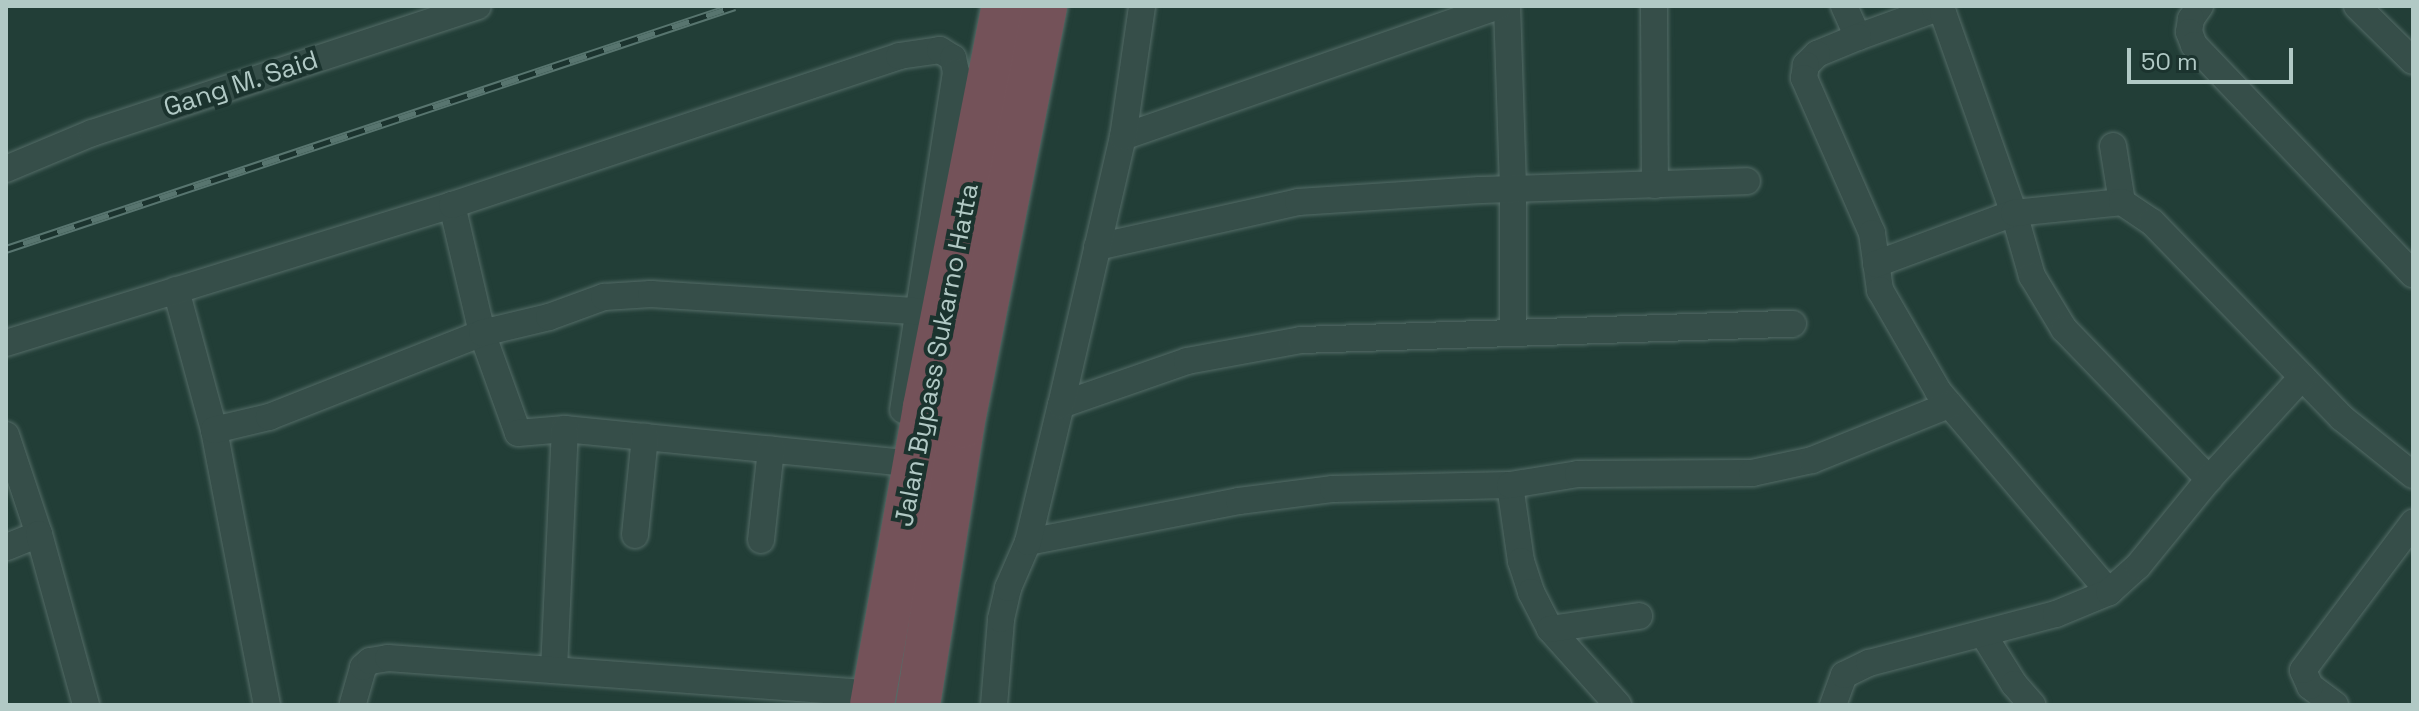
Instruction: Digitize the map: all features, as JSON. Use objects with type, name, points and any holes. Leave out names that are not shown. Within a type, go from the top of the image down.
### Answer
[{"type":"highway","name":"Jalan Bypass Sukarno Hatta","points":[[859,701],[925,407],[1004,6]]},
{"type":"highway","name":"Jalan Bypass Sukarno Hatta","points":[[918,705],[962,426],[1045,6]]},
{"type":"street","name":"Gang M. Said","points":[[6,169],[92,133],[451,10],[478,6]]},
{"type":"street","points":[[994,705],[1001,619],[1008,588],[1028,542],[1123,137],[1142,6]]},
{"type":"street","points":[[1123,137],[1499,6]]},
{"type":"street","points":[[1507,6],[1513,189],[1513,331]]},
{"type":"street","points":[[1654,6],[1655,185]]},
{"type":"street","points":[[1844,6],[1858,37]]},
{"type":"street","points":[[2200,6],[2191,19],[2189,32],[2194,45],[2413,274]]},
{"type":"street","points":[[2357,6],[2413,61]]},
{"type":"street","points":[[2109,592],[1938,391],[1880,290],[1872,233],[1804,78],[1806,65],[1817,54],[1944,8],[2032,276],[2064,329],[2209,479]]},
{"type":"street","points":[[6,343],[452,205],[899,56],[940,50],[953,58],[956,72],[859,701],[554,670],[388,658],[370,661],[357,677],[351,704]]},
{"type":"street","points":[[2113,146],[2122,202],[2152,222],[2376,449],[2413,475]]},
{"type":"street","points":[[1097,247],[1298,202],[1513,189],[1747,181]]},
{"type":"street","points":[[1876,264],[2019,231],[2122,202]]},
{"type":"street","points":[[452,205],[482,333],[518,433],[565,429],[894,462]]},
{"type":"street","points":[[176,290],[214,430],[267,705]]},
{"type":"street","points":[[214,430],[269,417],[482,333],[549,317],[604,297],[651,294],[917,311]]},
{"type":"street","points":[[1061,405],[1187,361],[1253,346],[1301,340],[1793,324]]},
{"type":"street","points":[[1833,705],[1844,675],[1869,663],[2056,614],[2109,592],[2138,566],[2209,479],[2302,377]]},
{"type":"street","points":[[1028,542],[1272,495],[1333,489],[1510,485],[1578,474],[1752,473],[1787,468],[1949,405]]},
{"type":"street","points":[[554,670],[565,429]]},
{"type":"street","points":[[6,435],[39,534],[86,705]]},
{"type":"street","points":[[635,535],[645,437]]},
{"type":"street","points":[[761,540],[771,450]]},
{"type":"street","points":[[1510,485],[1521,561],[1531,592],[1550,629],[1618,705]]},
{"type":"street","points":[[2335,705],[2310,686],[2303,670],[2413,523]]},
{"type":"street","points":[[6,547],[39,534]]},
{"type":"street","points":[[1550,629],[1639,616]]},
{"type":"street","points":[[1983,634],[2014,684],[2032,705]]},
{"type":"railway","points":[[6,249],[735,6]]}]
